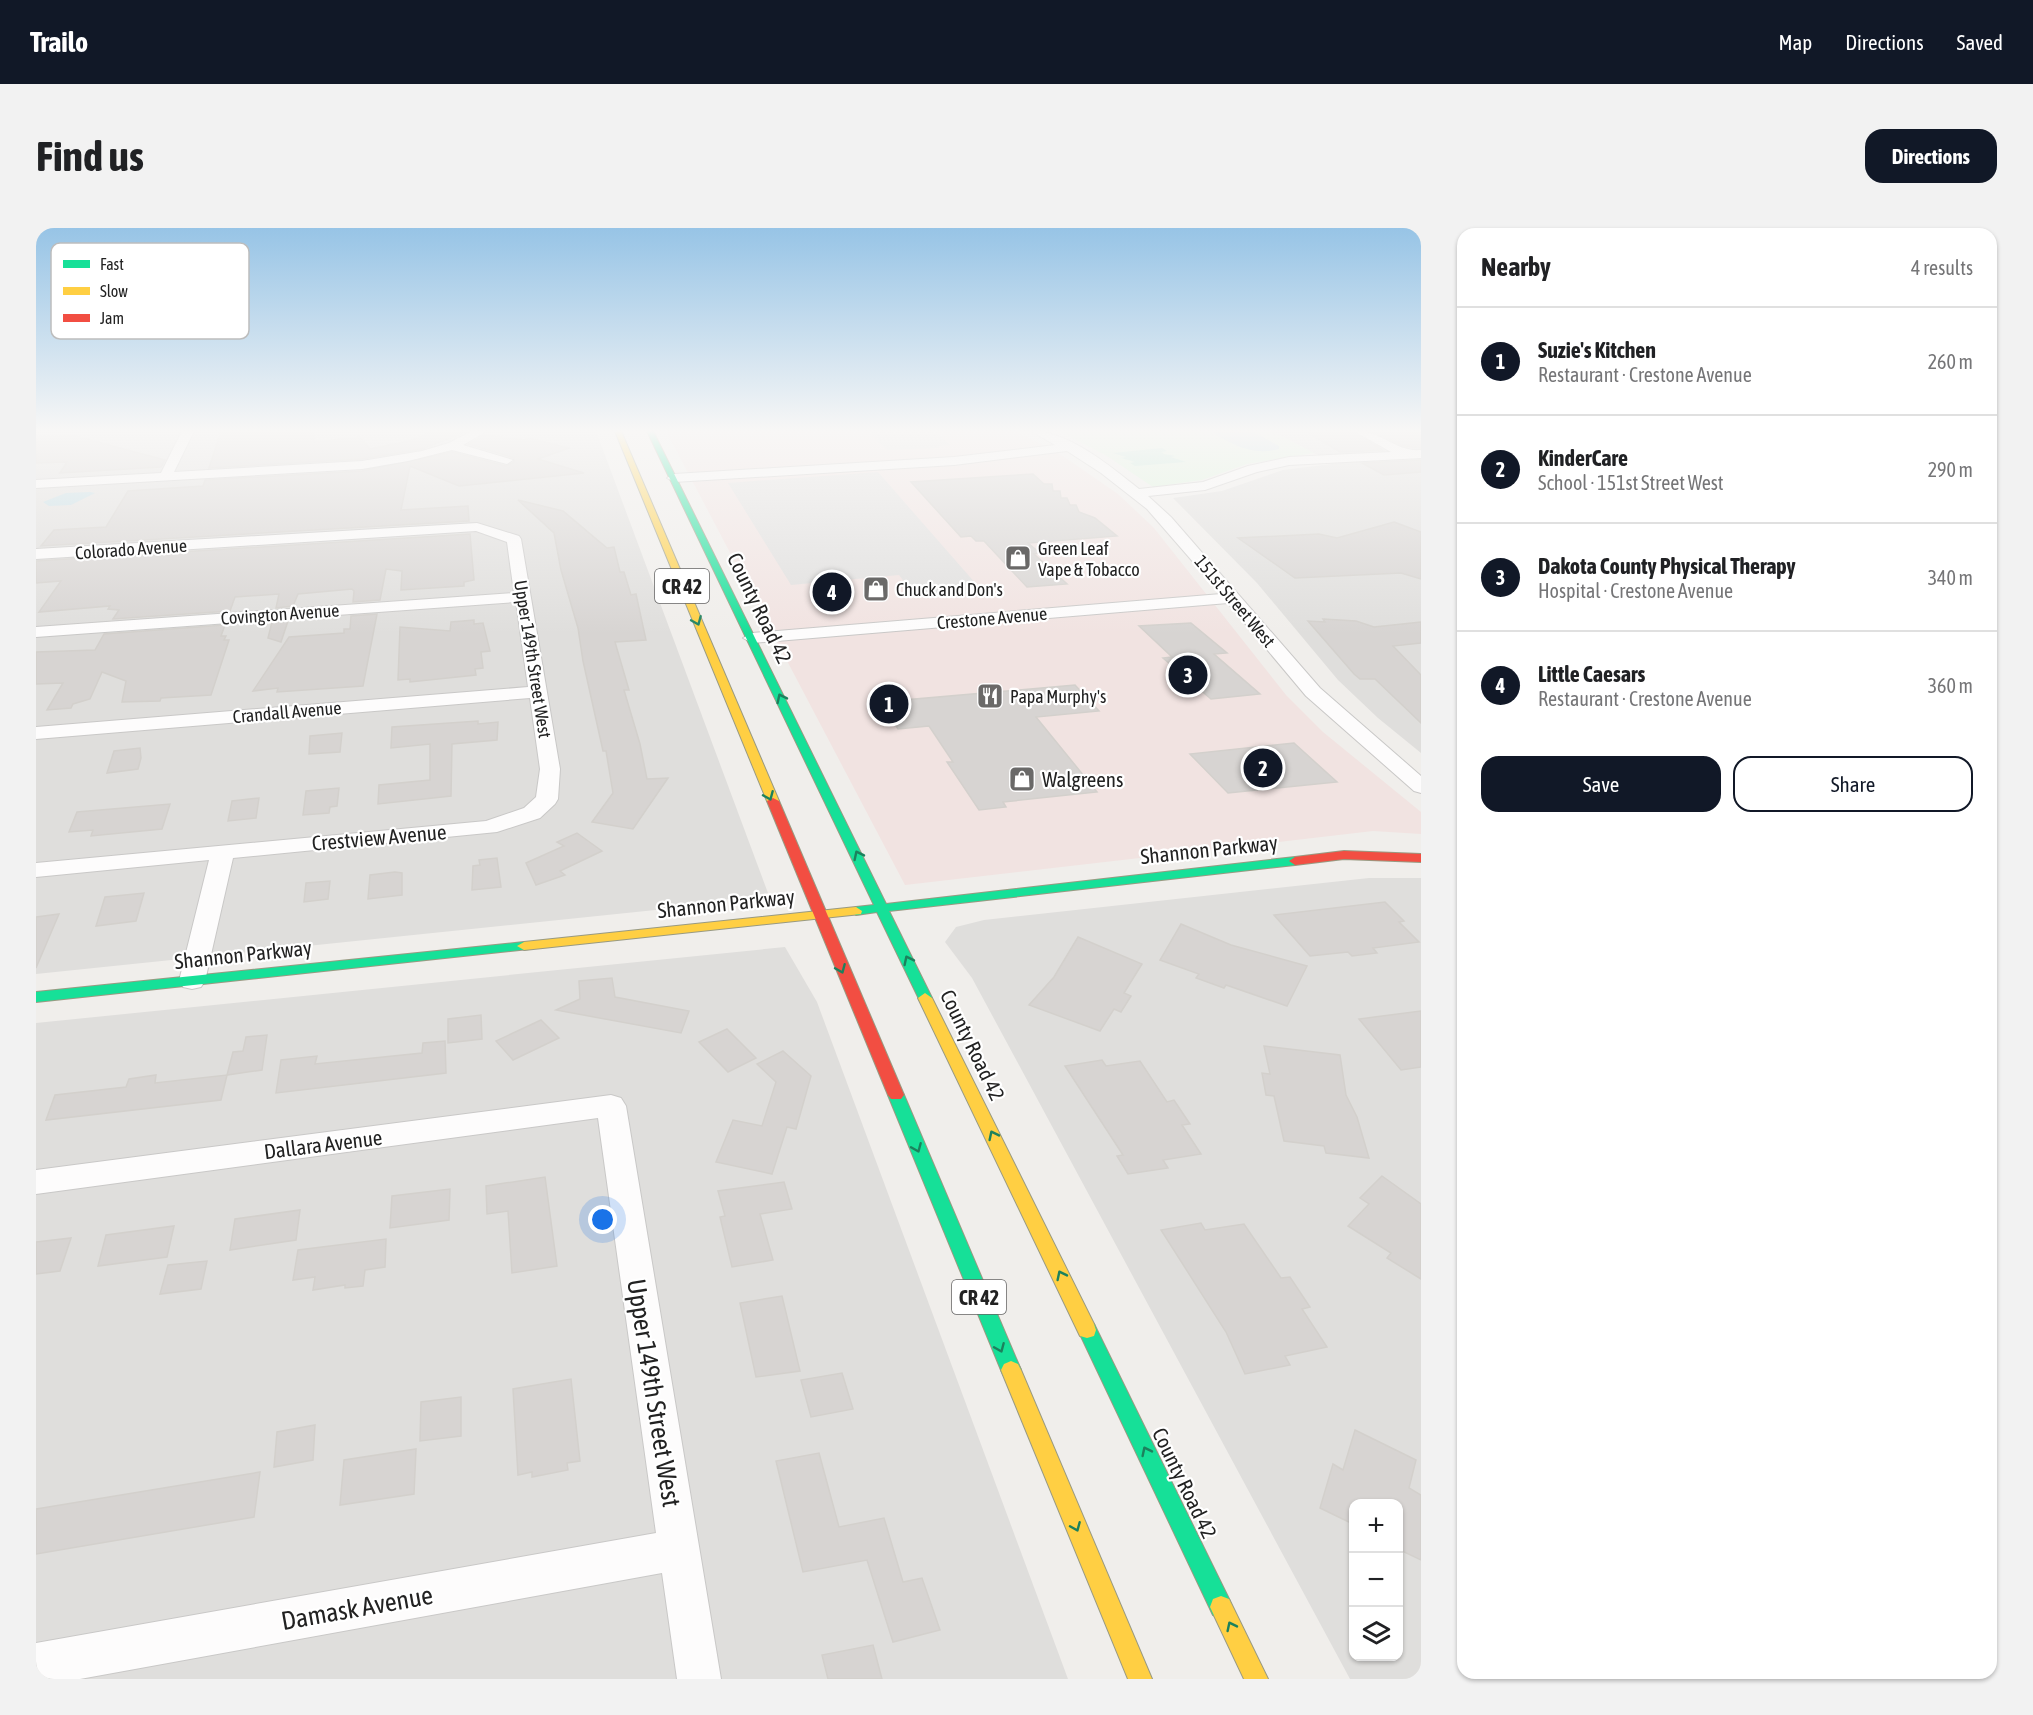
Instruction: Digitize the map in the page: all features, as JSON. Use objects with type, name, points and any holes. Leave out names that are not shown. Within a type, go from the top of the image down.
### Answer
[{"type":"main road","name":"CR 42","points":[[646,499],[1140,1679]]},
{"type":"main road","name":"County Road 42","points":[[684,499],[1256,1679]]},
{"type":"main road","name":"Shannon Parkway","points":[[36,997],[819,915],[1344,855],[1421,858]]},
{"type":"street","name":"151st Street West","points":[[1144,499],[1166,520],[1313,692],[1421,787]]},
{"type":"street","name":"Colorado Avenue","points":[[36,554],[477,527]]},
{"type":"street","name":"Upper 149th Street West","points":[[477,527],[514,539],[550,769],[547,799],[532,813]]},
{"type":"street","name":"Covington Avenue","points":[[36,632],[524,597]]},
{"type":"street","name":"Crestone Avenue","points":[[752,638],[1233,598]]},
{"type":"street","name":"Crandall Avenue","points":[[36,733],[539,692]]},
{"type":"street","name":"Crestview Avenue","points":[[36,870],[489,827],[532,813]]},
{"type":"street","points":[[192,981],[223,852]]},
{"type":"street","name":"Upper 149th Street West","points":[[611,1106],[699,1679]]},
{"type":"street","name":"Dallara Avenue","points":[[36,1182],[611,1106]]},
{"type":"street","name":"Damask Avenue","points":[[36,1665],[678,1550]]},
{"type":"shaded area","points":[[36,499],[621,499],[768,893],[665,909],[36,974]]},
{"type":"shaded area","points":[[702,499],[1123,499],[1154,528],[1286,695],[1323,732],[1421,812],[1421,834],[1373,831],[905,885]]},
{"type":"shaded area","points":[[738,499],[901,499],[984,593],[916,597],[899,575],[791,585]]},
{"type":"shaded area","points":[[1174,499],[1421,499],[1421,753],[1378,718],[1338,680],[1257,583]]},
{"type":"shaded area","points":[[1369,878],[1421,878],[1421,1679],[1350,1679],[972,978],[945,942],[956,927],[984,920]]},
{"type":"shaded area","points":[[785,947],[817,1002],[1068,1679],[36,1679],[36,1023]]},
{"type":"water","points":[[51,499],[84,499],[71,505],[49,506],[43,502]]},
{"type":"building","points":[[123,499],[403,499],[401,510],[468,506],[469,521],[41,546],[54,530],[106,527]]},
{"type":"building","points":[[926,499],[1067,499],[1070,505],[1076,505],[1079,512],[1095,518],[1117,536],[1028,543],[1040,553],[1034,554],[1067,584],[1027,587],[984,541],[976,541],[971,536],[961,537]]},
{"type":"building","points":[[518,500],[563,511],[607,548],[614,547],[620,572],[624,572],[631,595],[636,594],[646,640],[615,642],[629,690],[624,690],[640,744],[647,779],[668,778],[633,829],[592,822],[613,793],[606,751],[603,751],[583,661],[578,628],[561,570],[554,533]]},
{"type":"building","points":[[1394,522],[1421,532],[1421,579],[1401,573],[1295,578],[1238,538],[1319,534],[1337,538]]},
{"type":"building","points":[[470,534],[474,580],[464,582],[464,586],[401,590],[402,571],[386,569],[380,600],[353,602],[354,591],[352,589],[298,594],[293,606],[276,608],[279,594],[235,597],[230,611],[113,619],[119,610],[108,609],[110,606],[39,612],[61,581],[36,583],[36,561]]},
{"type":"building","points":[[377,614],[363,686],[277,692],[278,688],[253,691],[289,637],[344,633],[344,629],[350,629],[351,616]]},
{"type":"building","points":[[1323,619],[1356,621],[1374,627],[1421,622],[1421,643],[1393,646],[1421,675],[1421,723],[1375,679],[1360,679],[1354,674],[1308,621],[1325,622]]},
{"type":"building","points":[[474,620],[474,624],[483,623],[490,651],[481,652],[483,668],[475,669],[476,675],[410,682],[410,679],[398,680],[400,627],[450,631],[451,622]]},
{"type":"building","points":[[288,621],[281,642],[268,638],[272,622]]},
{"type":"building","points":[[1191,623],[1227,653],[1214,654],[1260,694],[1211,699],[1163,658],[1172,657],[1139,626]]},
{"type":"building","points":[[225,625],[221,636],[226,636],[224,640],[229,640],[211,695],[161,698],[160,701],[122,702],[126,681],[102,672],[90,699],[73,704],[71,708],[47,710],[63,683],[36,684],[36,652],[95,650],[104,634]]},
{"type":"building","points":[[1075,685],[1099,711],[1036,717],[1097,792],[1003,802],[1006,807],[979,810],[947,762],[953,762],[929,726],[898,729],[881,702]]},
{"type":"building","points":[[478,721],[478,724],[498,722],[497,740],[452,744],[451,796],[378,804],[379,785],[430,780],[430,744],[391,748],[392,727]]},
{"type":"building","points":[[342,733],[340,752],[309,754],[310,736]]},
{"type":"building","points":[[1294,743],[1337,782],[1228,793],[1190,754]]},
{"type":"building","points":[[140,748],[141,758],[138,769],[107,773],[114,751]]},
{"type":"building","points":[[339,788],[337,806],[330,807],[329,813],[303,815],[306,791]]},
{"type":"building","points":[[259,798],[256,818],[228,821],[232,801]]},
{"type":"building","points":[[170,804],[162,829],[91,836],[93,830],[69,832],[77,812]]},
{"type":"building","points":[[577,833],[602,851],[560,871],[565,875],[536,885],[526,863],[564,846],[557,842]]},
{"type":"building","points":[[497,858],[501,887],[472,890],[473,866],[480,865],[479,860]]},
{"type":"building","points":[[402,873],[402,895],[368,899],[370,875]]},
{"type":"building","points":[[330,881],[328,899],[304,902],[306,883]]},
{"type":"building","points":[[144,893],[136,921],[96,926],[105,897]]},
{"type":"building","points":[[1385,902],[1404,921],[1399,922],[1419,942],[1373,948],[1377,953],[1352,956],[1348,952],[1310,956],[1274,915]]},
{"type":"building","points":[[59,914],[36,968],[36,917]]},
{"type":"building","points":[[1181,924],[1231,945],[1307,966],[1287,1006],[1226,985],[1224,988],[1196,978],[1199,974],[1160,960]]},
{"type":"building","points":[[1078,937],[1142,964],[1124,993],[1131,996],[1121,1012],[1114,1009],[1100,1031],[1029,1005],[1054,977]]},
{"type":"building","points":[[612,978],[615,997],[689,1011],[681,1033],[556,1010],[580,999],[579,981]]},
{"type":"building","points":[[1421,1011],[1421,1067],[1401,1070],[1359,1019]]},
{"type":"building","points":[[481,1015],[482,1039],[448,1043],[448,1019]]},
{"type":"building","points":[[541,1020],[559,1038],[513,1060],[496,1041]]},
{"type":"building","points":[[727,1029],[756,1058],[728,1072],[699,1042]]},
{"type":"building","points":[[267,1035],[262,1070],[227,1075],[233,1052],[243,1051],[246,1037]]},
{"type":"building","points":[[445,1041],[446,1073],[276,1093],[281,1060],[317,1056],[315,1064],[422,1053],[423,1043]]},
{"type":"building","points":[[1264,1046],[1340,1055],[1346,1095],[1357,1117],[1369,1158],[1326,1153],[1324,1146],[1284,1141],[1274,1096],[1266,1095],[1262,1073],[1270,1074]]},
{"type":"building","points":[[783,1051],[811,1076],[796,1129],[787,1127],[772,1174],[716,1162],[733,1120],[762,1126],[776,1082],[757,1064]]},
{"type":"building","points":[[1102,1060],[1106,1066],[1140,1061],[1167,1102],[1174,1100],[1190,1124],[1182,1125],[1201,1154],[1163,1160],[1168,1168],[1128,1174],[1117,1156],[1123,1155],[1065,1066]]},
{"type":"building","points":[[156,1075],[155,1083],[227,1075],[221,1100],[46,1120],[55,1095],[126,1087],[129,1079]]},
{"type":"building","points":[[1382,1176],[1421,1204],[1421,1279],[1387,1258],[1391,1253],[1348,1226],[1369,1204],[1360,1198]]},
{"type":"building","points":[[545,1177],[557,1266],[512,1273],[508,1211],[487,1214],[486,1186]]},
{"type":"building","points":[[784,1182],[792,1209],[760,1214],[773,1260],[732,1267],[720,1217],[725,1216],[718,1191]]},
{"type":"building","points":[[450,1189],[449,1220],[390,1228],[392,1196]]},
{"type":"building","points":[[300,1210],[296,1240],[230,1250],[235,1219]]},
{"type":"building","points":[[1201,1223],[1205,1230],[1244,1224],[1281,1278],[1290,1277],[1310,1307],[1302,1309],[1327,1347],[1285,1356],[1290,1365],[1245,1374],[1226,1332],[1161,1230]]},
{"type":"building","points":[[174,1226],[167,1257],[98,1266],[106,1235]]},
{"type":"building","points":[[71,1238],[60,1271],[36,1274],[36,1242]]},
{"type":"building","points":[[386,1239],[385,1267],[365,1270],[363,1286],[345,1288],[345,1285],[313,1290],[315,1277],[293,1280],[298,1250]]},
{"type":"building","points":[[207,1261],[201,1289],[160,1294],[168,1265]]},
{"type":"building","points":[[782,1296],[800,1371],[756,1377],[740,1303]]},
{"type":"building","points":[[842,1373],[853,1409],[811,1417],[801,1380]]},
{"type":"building","points":[[571,1379],[580,1461],[567,1463],[568,1470],[532,1477],[532,1472],[518,1475],[513,1389]]},
{"type":"building","points":[[461,1397],[461,1436],[420,1441],[421,1402]]},
{"type":"building","points":[[315,1425],[313,1460],[274,1467],[277,1432]]},
{"type":"building","points":[[1355,1430],[1416,1460],[1409,1488],[1421,1495],[1421,1560],[1403,1551],[1403,1499],[1349,1499],[1349,1522],[1320,1508],[1333,1464],[1343,1470]]},
{"type":"building","points":[[416,1449],[414,1494],[340,1505],[344,1460]]},
{"type":"building","points":[[819,1453],[839,1527],[884,1518],[903,1582],[922,1578],[940,1630],[893,1642],[867,1560],[803,1572],[776,1461]]},
{"type":"building","points":[[260,1472],[254,1517],[36,1554],[36,1509]]},
{"type":"building","points":[[873,1645],[882,1679],[828,1679],[822,1655]]},
{"type":"traffic: fast","points":[[683,499],[925,998]]},
{"type":"traffic: fast","points":[[856,911],[1295,861]]},
{"type":"traffic: fast","points":[[36,997],[524,946]]},
{"type":"traffic: fast","points":[[896,1095],[1011,1370]]},
{"type":"traffic: fast","points":[[1087,1330],[1221,1607]]},
{"type":"traffic: slow","points":[[646,499],[773,801]]},
{"type":"traffic: slow","points":[[524,946],[856,911]]},
{"type":"traffic: slow","points":[[925,998],[1087,1330]]},
{"type":"traffic: slow","points":[[1011,1370],[1140,1679]]},
{"type":"traffic: slow","points":[[1221,1607],[1256,1679]]},
{"type":"traffic: jam","points":[[773,801],[896,1095]]},
{"type":"traffic: jam","points":[[1295,861],[1344,855],[1421,858]]},
{"type":"place","name":"Green Leaf Vape & Tobacco","points":[[1018,558]]},
{"type":"place","name":"Chuck and Don's","points":[[876,589]]},
{"type":"place","name":"Little Caesars","points":[[832,592]]},
{"type":"place","name":"Dakota County Physical Therapy","points":[[1188,675]]},
{"type":"place","name":"Papa Murphy's","points":[[990,696]]},
{"type":"place","name":"Suzie's Kitchen","points":[[889,704]]},
{"type":"place","name":"KinderCare","points":[[1263,768]]},
{"type":"place","name":"Walgreens","points":[[1022,779]]}]
